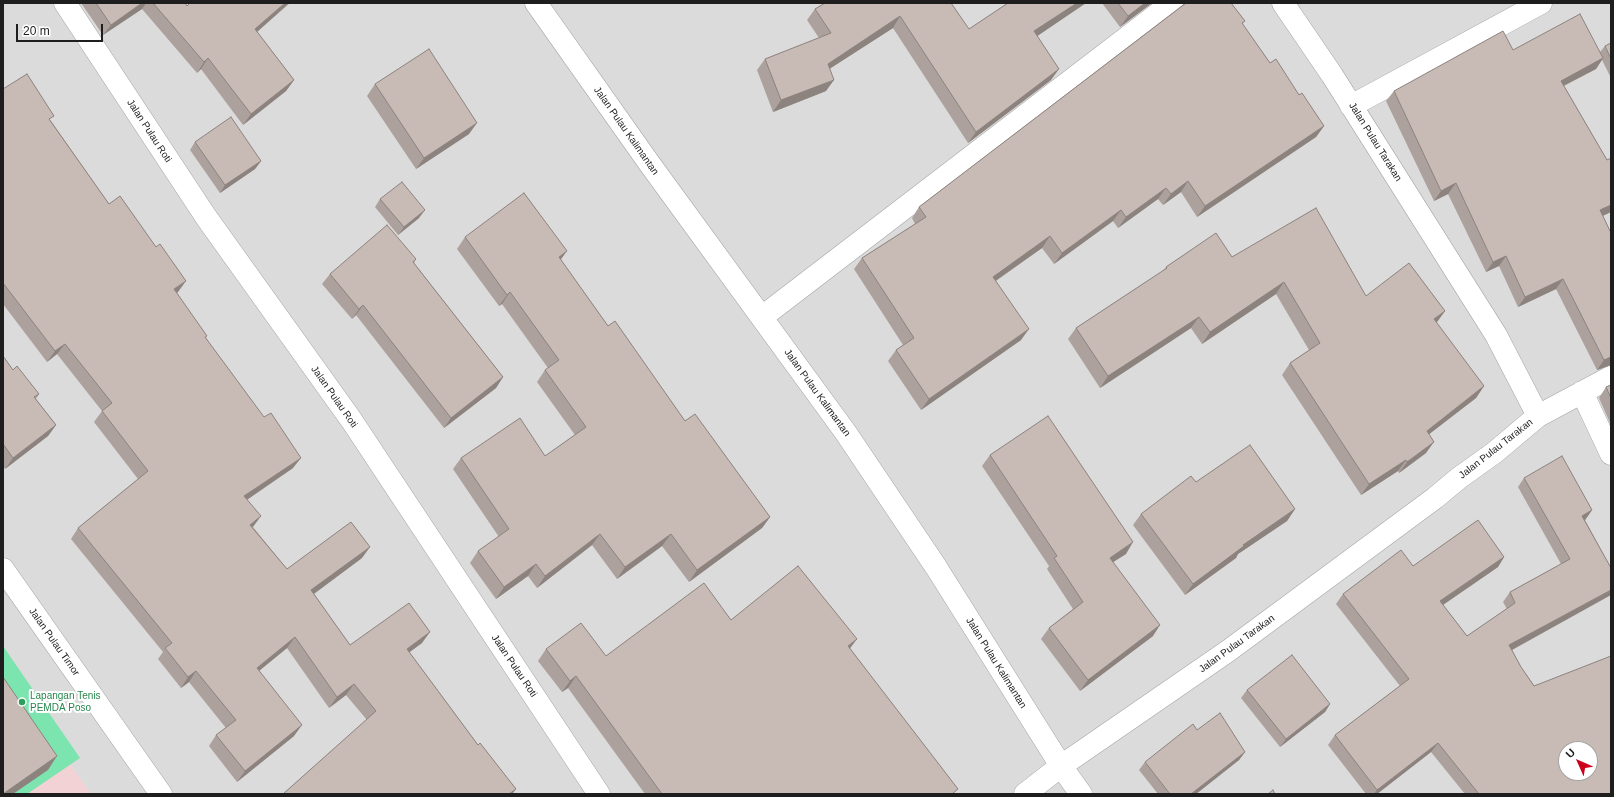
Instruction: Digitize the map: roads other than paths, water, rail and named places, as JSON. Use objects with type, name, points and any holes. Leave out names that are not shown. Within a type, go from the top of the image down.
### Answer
[{"type":"street","name":"Jalan Pulau Roti","points":[[65,3],[206,216],[352,421],[599,794]]},
{"type":"street","name":"Jalan Pulau Kalimantan","points":[[536,3],[649,163],[846,433],[936,567],[1061,766],[1081,794]]},
{"type":"street","points":[[762,317],[1172,3]]},
{"type":"street","name":"Jalan Pulau Tarakan","points":[[1025,794],[1061,766],[1228,651],[1435,498],[1459,478],[1494,453],[1538,416],[1496,335],[1351,106],[1283,3]]},
{"type":"street","points":[[1351,106],[1541,3]]},
{"type":"street","points":[[1538,416],[1611,377]]},
{"type":"street","points":[[1582,392],[1611,454]]},
{"type":"street","name":"Jalan Pulau Timor","points":[[3,569],[161,794]]},
{"type":"place","name":"Lapangan Tenis PEMDA Poso","points":[[22,702]]}]
